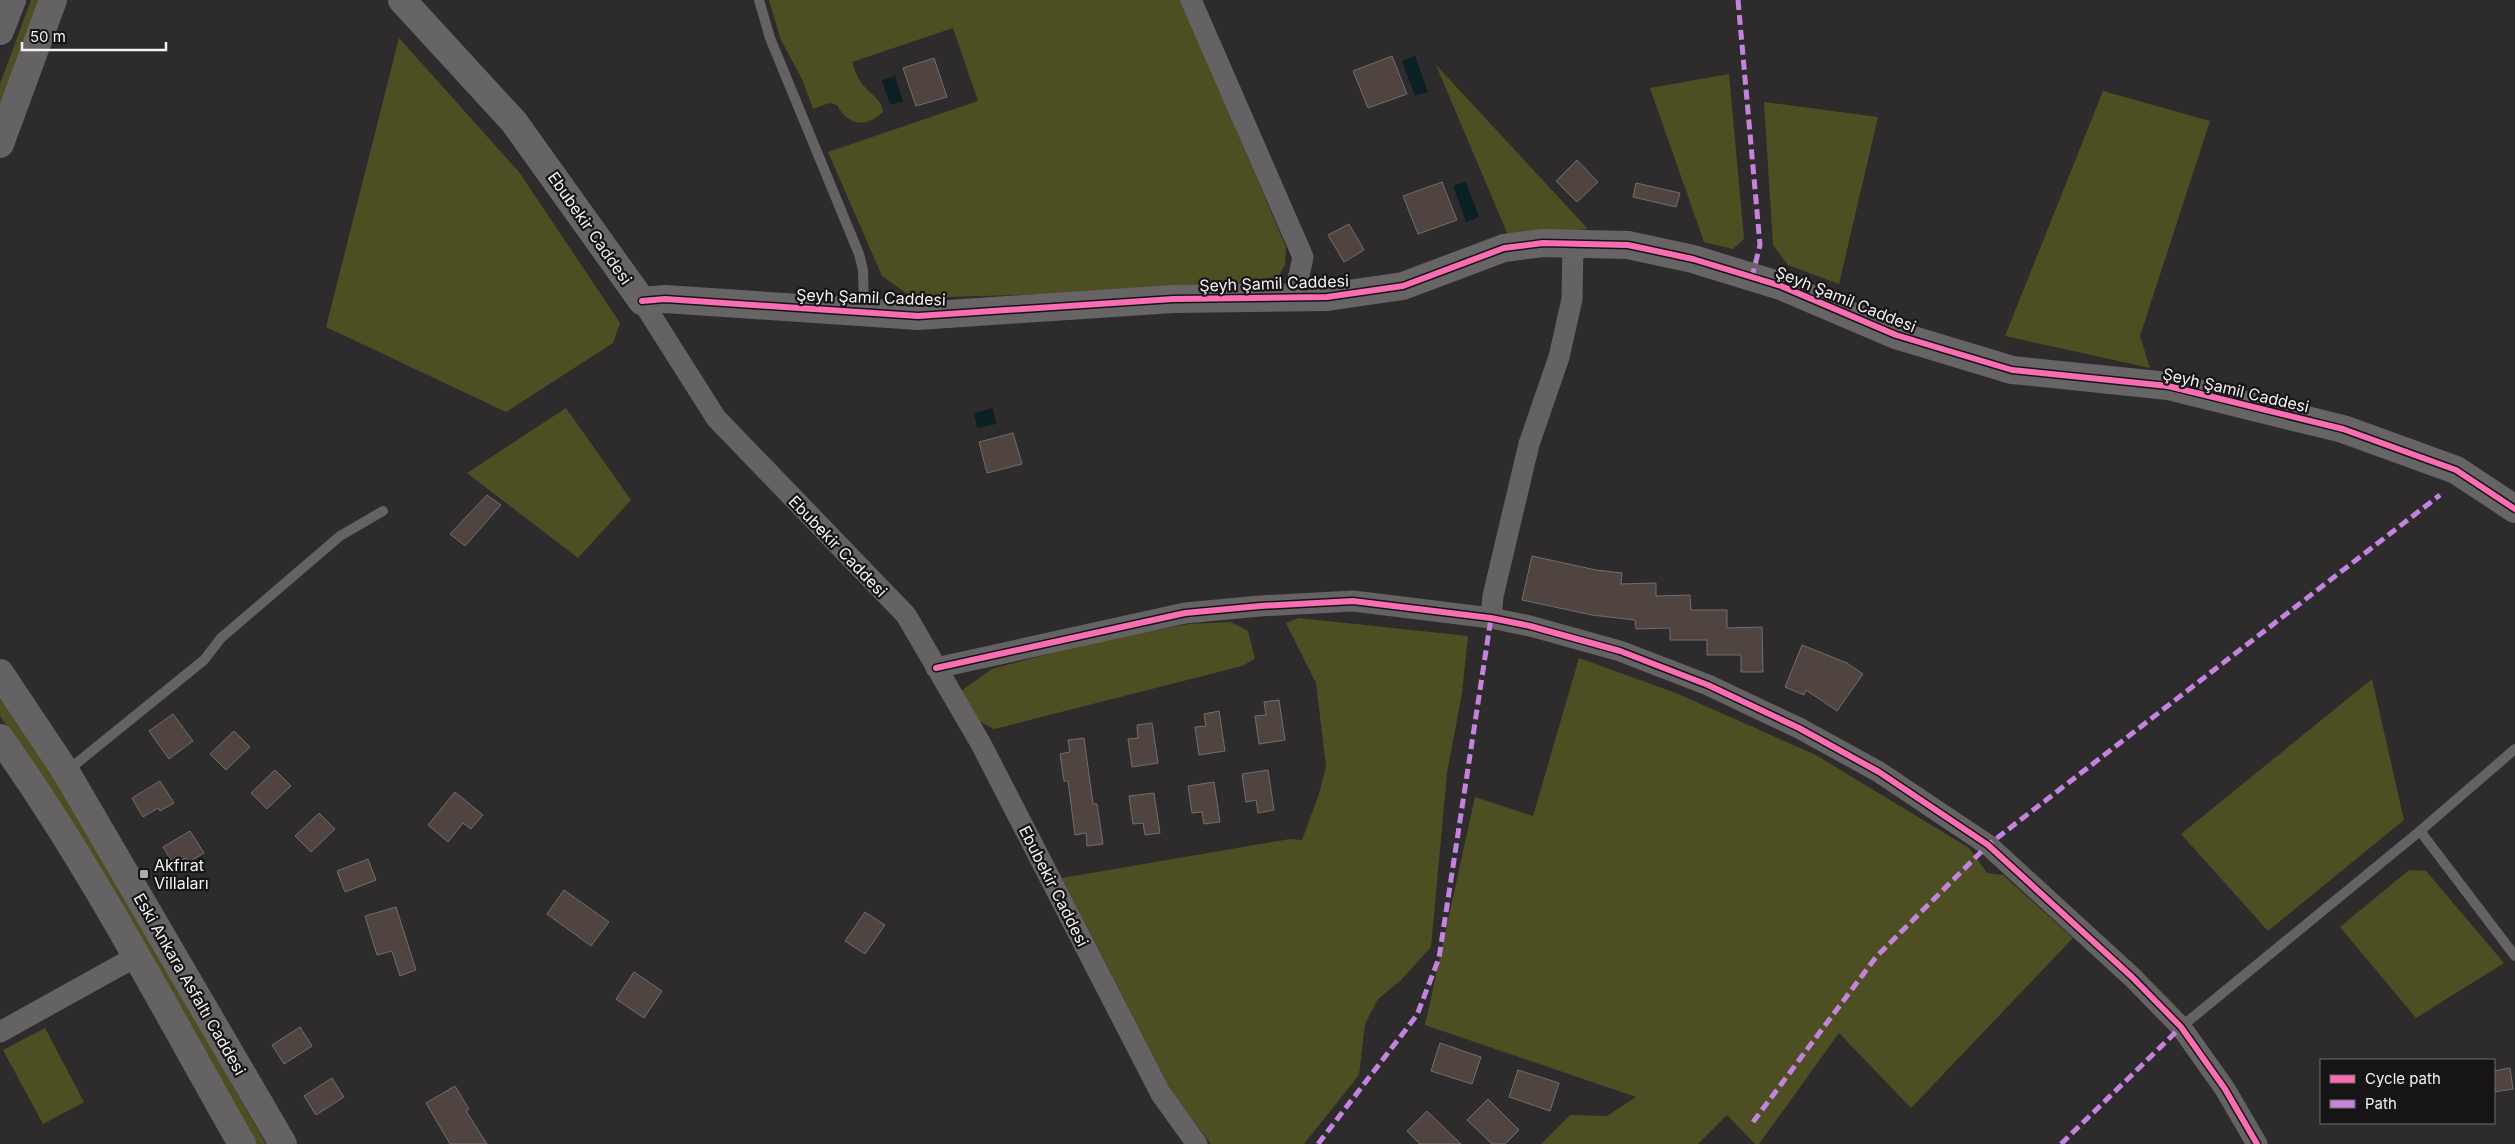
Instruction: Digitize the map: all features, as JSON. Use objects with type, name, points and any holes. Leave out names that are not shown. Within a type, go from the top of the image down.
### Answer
[{"type":"main road","points":[[0,31],[12,0]]},
{"type":"main road","points":[[0,144],[53,0]]},
{"type":"main road","name":"Eski Ankara Asfaltı Caddesi","points":[[0,673],[66,772],[283,1144]]},
{"type":"main road","name":"Eski Ankara Asfaltı Caddesi","points":[[0,738],[40,794],[136,956],[242,1144]]},
{"type":"street","name":"Ebubekir Caddesi","points":[[402,0],[514,122],[642,301],[716,418],[906,615],[985,753],[1161,1094],[1197,1144]]},
{"type":"street","points":[[1191,0],[1303,257],[1294,298]]},
{"type":"street","name":"Şeyh Şamil Caddesi","points":[[642,301],[665,299],[918,316],[1173,299],[1327,297],[1389,290],[1504,248],[1573,243],[1628,245],[1693,259],[1781,286],[1896,335],[2012,370],[2168,386],[2343,430],[2456,470],[2515,509]]},
{"type":"street","points":[[1491,618],[1493,596],[1529,444],[1559,356],[1572,298],[1573,243]]},
{"type":"street","points":[[936,668],[1185,614],[1260,606],[1353,601],[1491,618],[1530,626],[1620,651],[1708,685],[1798,728],[1879,772],[1988,846],[2132,977],[2181,1027],[2225,1088],[2257,1144]]},
{"type":"street","points":[[0,1032],[136,956]]},
{"type":"lane","points":[[759,0],[770,38],[859,254],[863,270],[864,312]]},
{"type":"lane","points":[[66,772],[204,660],[221,638],[340,536],[383,511]]},
{"type":"lane","points":[[2181,1027],[2420,831],[2515,749]]},
{"type":"lane","points":[[2420,831],[2515,956]]},
{"type":"green space","points":[[31,0],[42,0],[0,113],[0,84]]},
{"type":"green space","points":[[769,0],[1181,0],[1286,247],[1285,264],[1275,284],[1260,288],[913,298],[882,276],[828,152],[978,101],[953,28],[852,62],[860,81],[883,108],[883,112],[870,121],[858,122],[846,117],[837,105],[829,103],[813,109],[802,79],[781,40]]},
{"type":"green space","points":[[399,38],[519,172],[620,323],[613,343],[506,412],[326,327]]},
{"type":"green space","points":[[1436,65],[1588,229],[1508,235]]},
{"type":"green space","points":[[1729,74],[1744,239],[1733,249],[1704,242],[1650,88]]},
{"type":"green space","points":[[2103,91],[2210,121],[2140,336],[2150,368],[2005,336]]},
{"type":"green space","points":[[1764,102],[1878,117],[1839,284],[1788,265],[1773,245]]},
{"type":"green space","points":[[566,408],[631,500],[578,558],[467,473]]},
{"type":"green space","points":[[1299,618],[1468,636],[1462,693],[1447,773],[1431,947],[1401,980],[1378,999],[1365,1024],[1359,1075],[1304,1144],[1211,1144],[1172,1092],[1062,878],[1290,839],[1302,840],[1319,794],[1326,766],[1316,683],[1286,623]]},
{"type":"green space","points":[[1231,622],[1248,631],[1255,659],[1242,666],[994,729],[973,718],[961,691],[992,669],[1101,640],[1189,624]]},
{"type":"green space","points":[[1579,658],[1676,693],[1816,755],[1969,848],[1987,873],[2003,875],[2073,938],[1911,1108],[1839,1033],[1759,1144],[1755,1144],[1727,1115],[1698,1144],[1541,1144],[1570,1115],[1607,1116],[1636,1097],[1425,1025],[1475,797],[1533,816]]},
{"type":"green space","points":[[2372,679],[2404,820],[2268,931],[2181,834]]},
{"type":"green space","points":[[0,697],[66,794],[266,1144],[254,1144],[64,810],[0,716]]},
{"type":"green space","points":[[2409,870],[2426,871],[2504,963],[2416,1018],[2340,927]]},
{"type":"green space","points":[[45,1028],[84,1102],[43,1124],[3,1050]]},
{"type":"water","points":[[1415,56],[1428,92],[1415,96],[1402,61]]},
{"type":"water","points":[[895,76],[903,101],[890,105],[882,80]]},
{"type":"water","points":[[1466,182],[1479,217],[1466,222],[1453,186]]},
{"type":"water","points":[[993,408],[996,424],[977,428],[974,413]]},
{"type":"building","points":[[1392,56],[1407,94],[1368,108],[1353,71]]},
{"type":"building","points":[[934,58],[947,97],[916,106],[903,68]]},
{"type":"building","points":[[1577,160],[1598,182],[1577,202],[1556,181]]},
{"type":"building","points":[[1442,182],[1457,220],[1418,234],[1403,196]]},
{"type":"building","points":[[1636,183],[1680,193],[1676,207],[1633,197]]},
{"type":"building","points":[[1349,224],[1364,250],[1344,262],[1328,235]]},
{"type":"building","points":[[1013,433],[1022,464],[987,473],[979,442]]},
{"type":"building","points":[[487,495],[501,505],[465,546],[450,534]]},
{"type":"building","points":[[1532,556],[1596,570],[1622,573],[1621,584],[1656,583],[1656,596],[1690,595],[1691,610],[1727,610],[1727,628],[1762,627],[1763,672],[1741,672],[1741,655],[1707,655],[1707,640],[1670,640],[1670,628],[1636,629],[1635,620],[1592,615],[1522,600]]},
{"type":"building","points":[[1802,645],[1847,663],[1863,674],[1837,711],[1806,690],[1804,695],[1785,687]]},
{"type":"building","points":[[1279,700],[1285,740],[1259,744],[1255,716],[1266,715],[1264,702]]},
{"type":"building","points":[[1219,711],[1225,751],[1199,755],[1195,727],[1206,726],[1204,714]]},
{"type":"building","points":[[173,714],[193,741],[169,759],[149,731]]},
{"type":"building","points":[[1152,723],[1158,763],[1132,767],[1128,739],[1138,738],[1137,725]]},
{"type":"building","points":[[234,731],[250,747],[226,770],[210,754]]},
{"type":"building","points":[[1084,738],[1093,804],[1097,804],[1103,844],[1087,846],[1086,833],[1075,835],[1068,781],[1064,781],[1060,754],[1070,752],[1068,740]]},
{"type":"building","points":[[275,770],[291,786],[267,809],[251,793]]},
{"type":"building","points":[[1268,770],[1274,810],[1258,813],[1256,800],[1246,802],[1242,774]]},
{"type":"building","points":[[160,781],[174,803],[160,811],[158,808],[143,817],[132,798]]},
{"type":"building","points":[[1214,782],[1220,822],[1204,824],[1202,812],[1192,813],[1188,786]]},
{"type":"building","points":[[455,792],[483,815],[471,829],[463,823],[448,842],[428,825]]},
{"type":"building","points":[[1154,793],[1160,833],[1145,835],[1143,823],[1133,824],[1129,796]]},
{"type":"building","points":[[319,813],[335,829],[311,852],[295,836]]},
{"type":"building","points":[[190,831],[204,853],[189,862],[186,858],[174,865],[163,847]]},
{"type":"building","points":[[368,859],[376,880],[345,892],[337,871]]},
{"type":"building","points":[[564,890],[609,922],[591,946],[547,914]]},
{"type":"building","points":[[396,907],[416,970],[400,976],[392,951],[377,955],[365,916]]},
{"type":"building","points":[[865,912],[885,925],[865,954],[845,941]]},
{"type":"building","points":[[634,972],[662,991],[644,1018],[616,999]]},
{"type":"building","points":[[300,1027],[312,1046],[284,1064],[272,1045]]},
{"type":"building","points":[[1440,1043],[1481,1057],[1472,1084],[1431,1071]]},
{"type":"building","points":[[2510,1068],[2513,1089],[2495,1092],[2495,1071]]},
{"type":"building","points":[[1518,1070],[1559,1083],[1550,1111],[1509,1097]]},
{"type":"building","points":[[332,1078],[344,1097],[316,1115],[304,1096]]},
{"type":"building","points":[[455,1086],[469,1109],[466,1111],[487,1144],[450,1144],[426,1103]]},
{"type":"building","points":[[1488,1099],[1519,1130],[1505,1144],[1492,1144],[1467,1120]]},
{"type":"building","points":[[1427,1111],[1461,1144],[1420,1144],[1407,1131]]},
{"type":"marked path","points":[[1738,0],[1760,245],[1752,277]]},
{"type":"marked path","points":[[1753,1122],[1876,957],[1988,845],[2440,495]]},
{"type":"marked path","points":[[1318,1144],[1417,1015],[1439,958],[1491,618]]},
{"type":"marked path","points":[[2061,1144],[2181,1027]]},
{"type":"cycle path","points":[[642,301],[665,299],[918,316],[1173,299],[1327,297],[1403,286],[1504,248],[1543,243],[1628,245],[1693,259],[1781,286],[1896,335],[2012,370],[2168,386],[2343,429],[2456,470],[2515,509]]},
{"type":"cycle path","points":[[936,668],[1185,613],[1260,606],[1353,601],[1491,618],[1530,626],[1620,651],[1708,685],[1799,728],[1879,772],[1988,845],[2132,977],[2181,1027],[2225,1089],[2257,1144]]},
{"type":"place","name":"Akfırat Villaları","points":[[144,874]]}]
